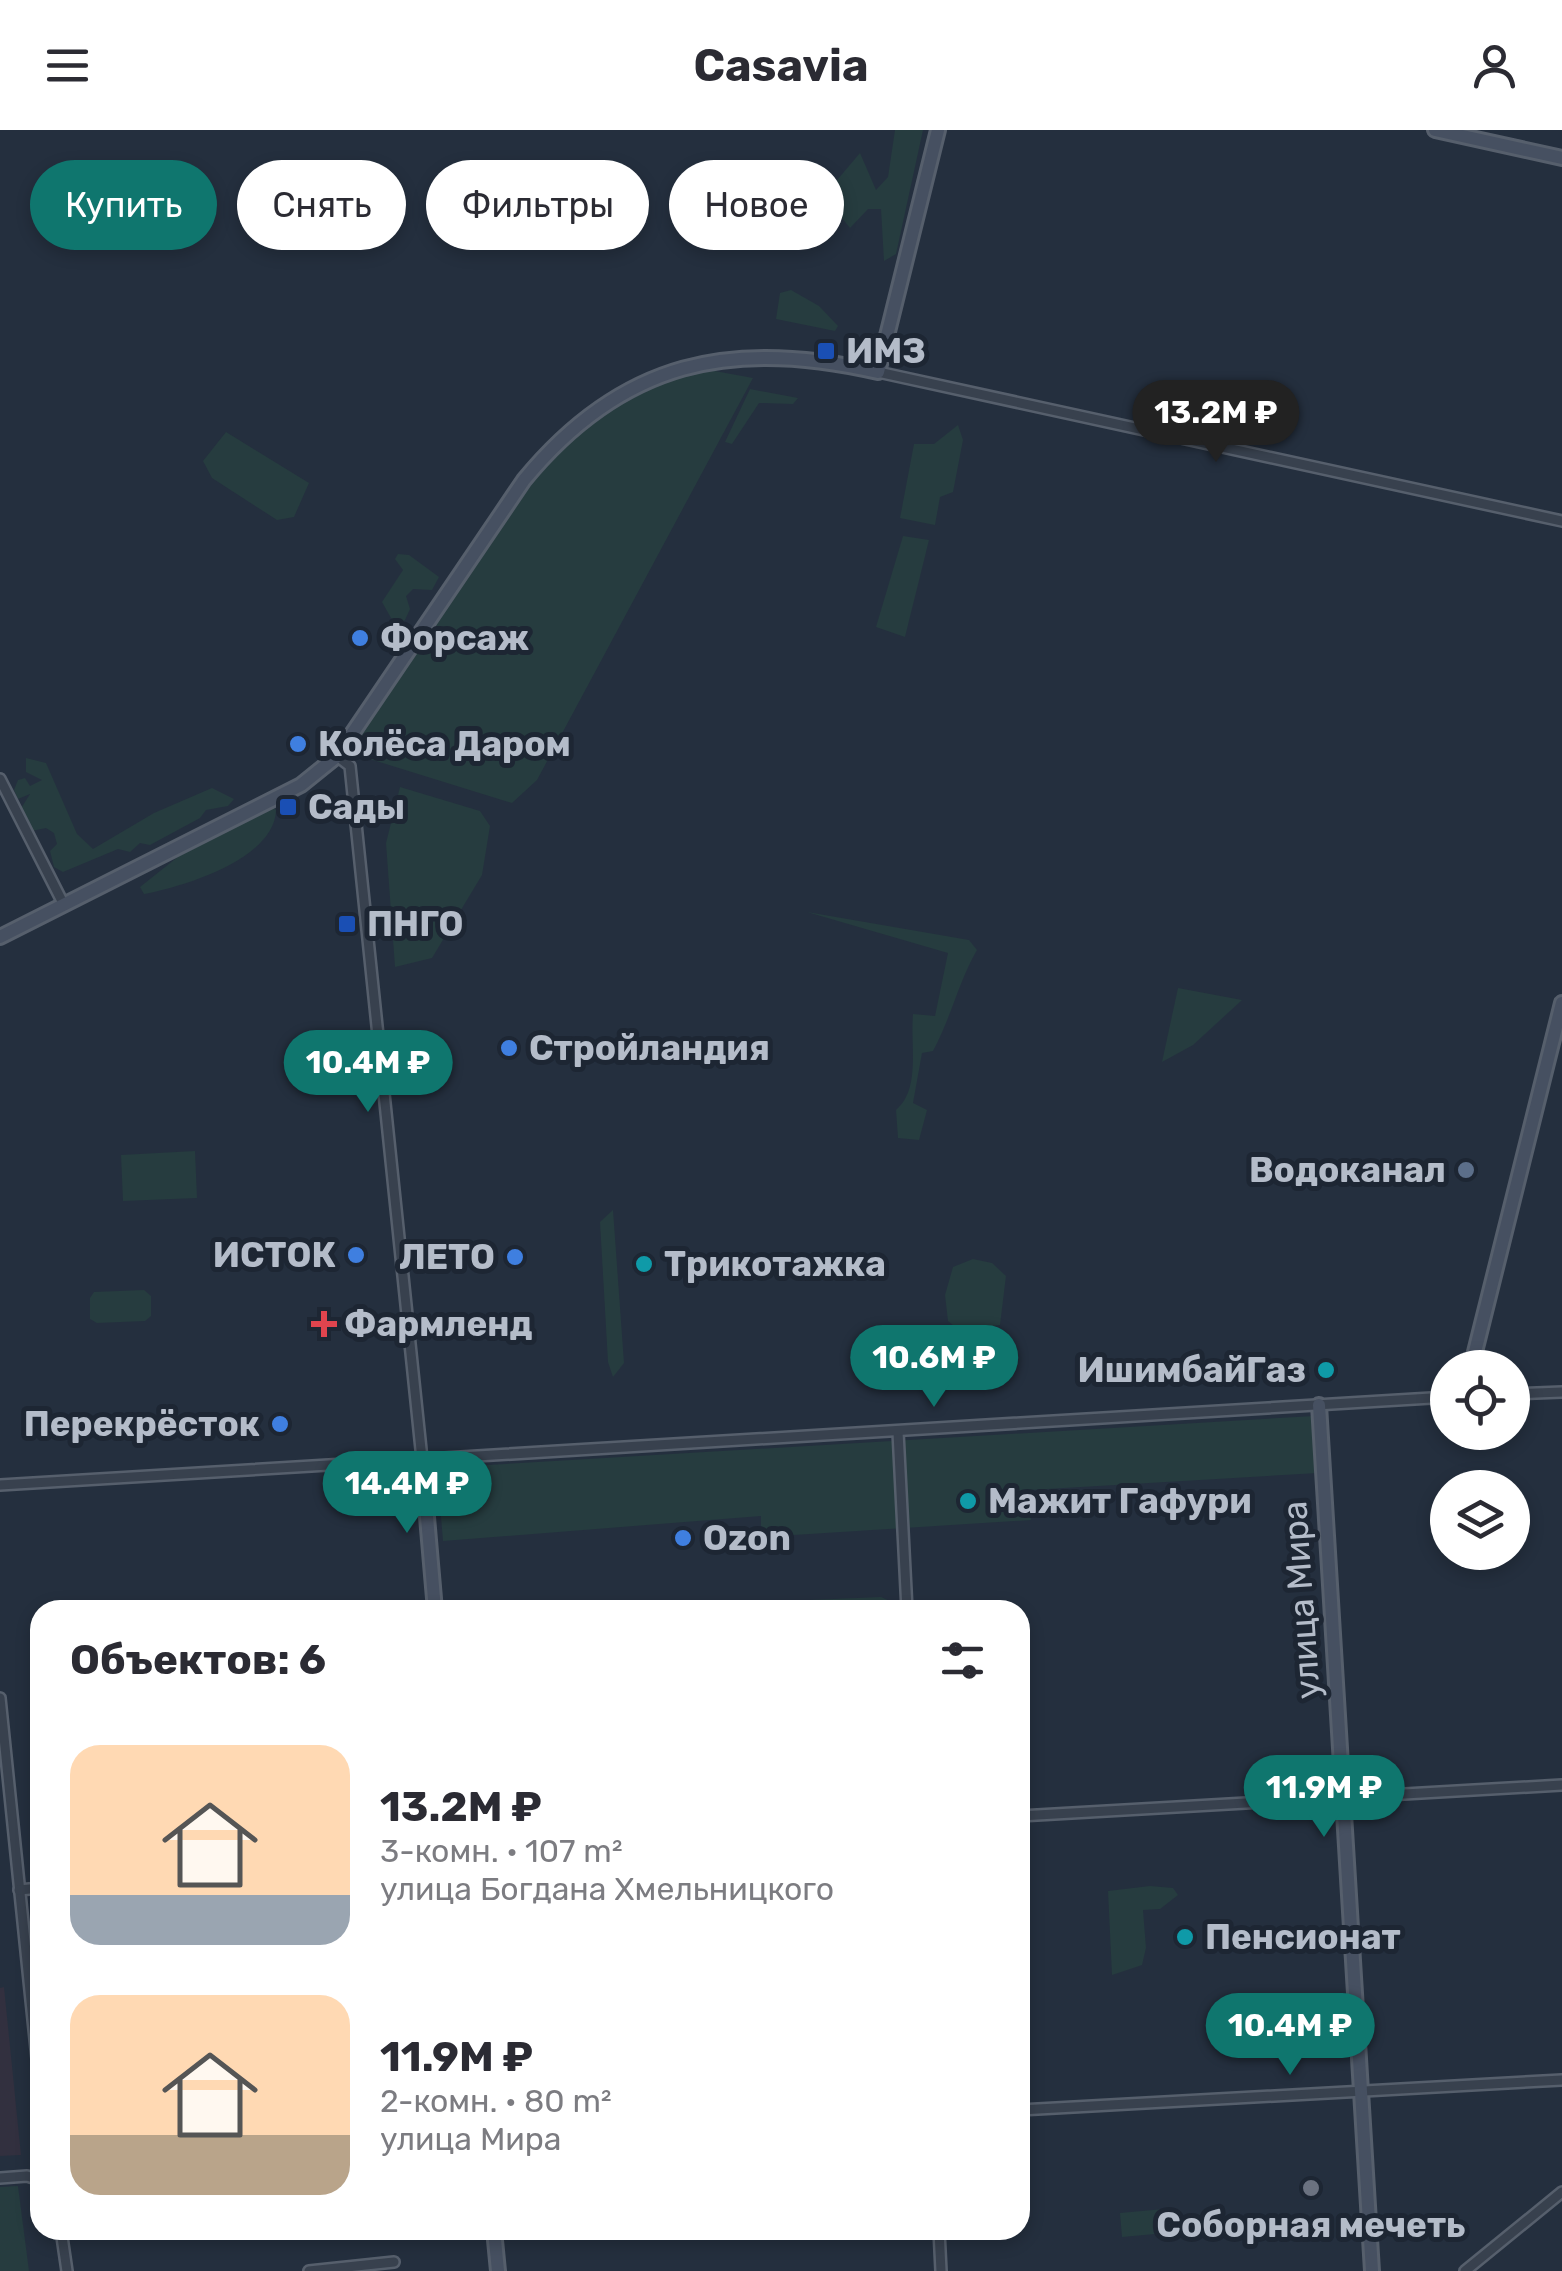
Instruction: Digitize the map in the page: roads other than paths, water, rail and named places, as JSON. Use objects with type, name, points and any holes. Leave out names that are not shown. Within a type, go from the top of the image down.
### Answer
[{"type":"main road","points":[[0,937],[300,785],[337,756],[524,480],[551,448],[599,408],[646,382],[695,362],[772,357],[838,363],[878,372],[938,130]]},
{"type":"main road","points":[[1435,130],[1562,158]]},
{"type":"main road","points":[[1475,1350],[1562,1002]]},
{"type":"main road","name":"улица Мира","points":[[1319,1406],[1372,2271]]},
{"type":"main road","points":[[422,1459],[434,1600]]},
{"type":"main road","points":[[495,2240],[498,2271]]},
{"type":"street","points":[[878,372],[1562,521]]},
{"type":"street","points":[[337,756],[350,766],[422,1459]]},
{"type":"street","points":[[0,780],[64,905]]},
{"type":"street","points":[[1530,1393],[1562,1392]]},
{"type":"street","points":[[0,1485],[898,1432],[1145,1412],[1430,1398]]},
{"type":"street","points":[[898,1432],[906,1600]]},
{"type":"street","points":[[0,1698],[30,1994]]},
{"type":"street","points":[[1030,1815],[1562,1785]]},
{"type":"street","points":[[19,1890],[30,1889]]},
{"type":"street","points":[[1030,2110],[1360,2095],[1562,2080]]},
{"type":"street","points":[[0,2178],[30,2177]]},
{"type":"street","points":[[1465,2271],[1562,2192]]},
{"type":"street","points":[[62,2240],[67,2271]]},
{"type":"street","points":[[939,2240],[941,2271]]},
{"type":"street","points":[[308,2271],[377,2267],[394,2262]]},
{"type":"place","name":"ИМЗ","points":[[826,351]]},
{"type":"place","name":"Форсаж","points":[[360,638]]},
{"type":"place","name":"Колёса Даром","points":[[298,744]]},
{"type":"place","name":"Сады","points":[[288,807]]},
{"type":"place","name":"ПНГО","points":[[347,924]]},
{"type":"place","name":"Стройландия","points":[[509,1048]]},
{"type":"place","name":"Водоканал","points":[[1466,1170]]},
{"type":"place","name":"ИСТОК","points":[[356,1255]]},
{"type":"place","name":"ЛЕТО","points":[[515,1257]]},
{"type":"place","name":"Трикотажка","points":[[644,1264]]},
{"type":"place","name":"Фармленд","points":[[324,1324]]},
{"type":"place","name":"ИшимбайГаз","points":[[1326,1370]]},
{"type":"place","name":"Перекрёсток","points":[[280,1424]]},
{"type":"place","name":"Мажит Гафури","points":[[968,1501]]},
{"type":"place","name":"Ozon","points":[[683,1538]]},
{"type":"place","name":"Пенсионат","points":[[1185,1937]]},
{"type":"place","name":"Соборная мечеть","points":[[1311,2188]]}]
